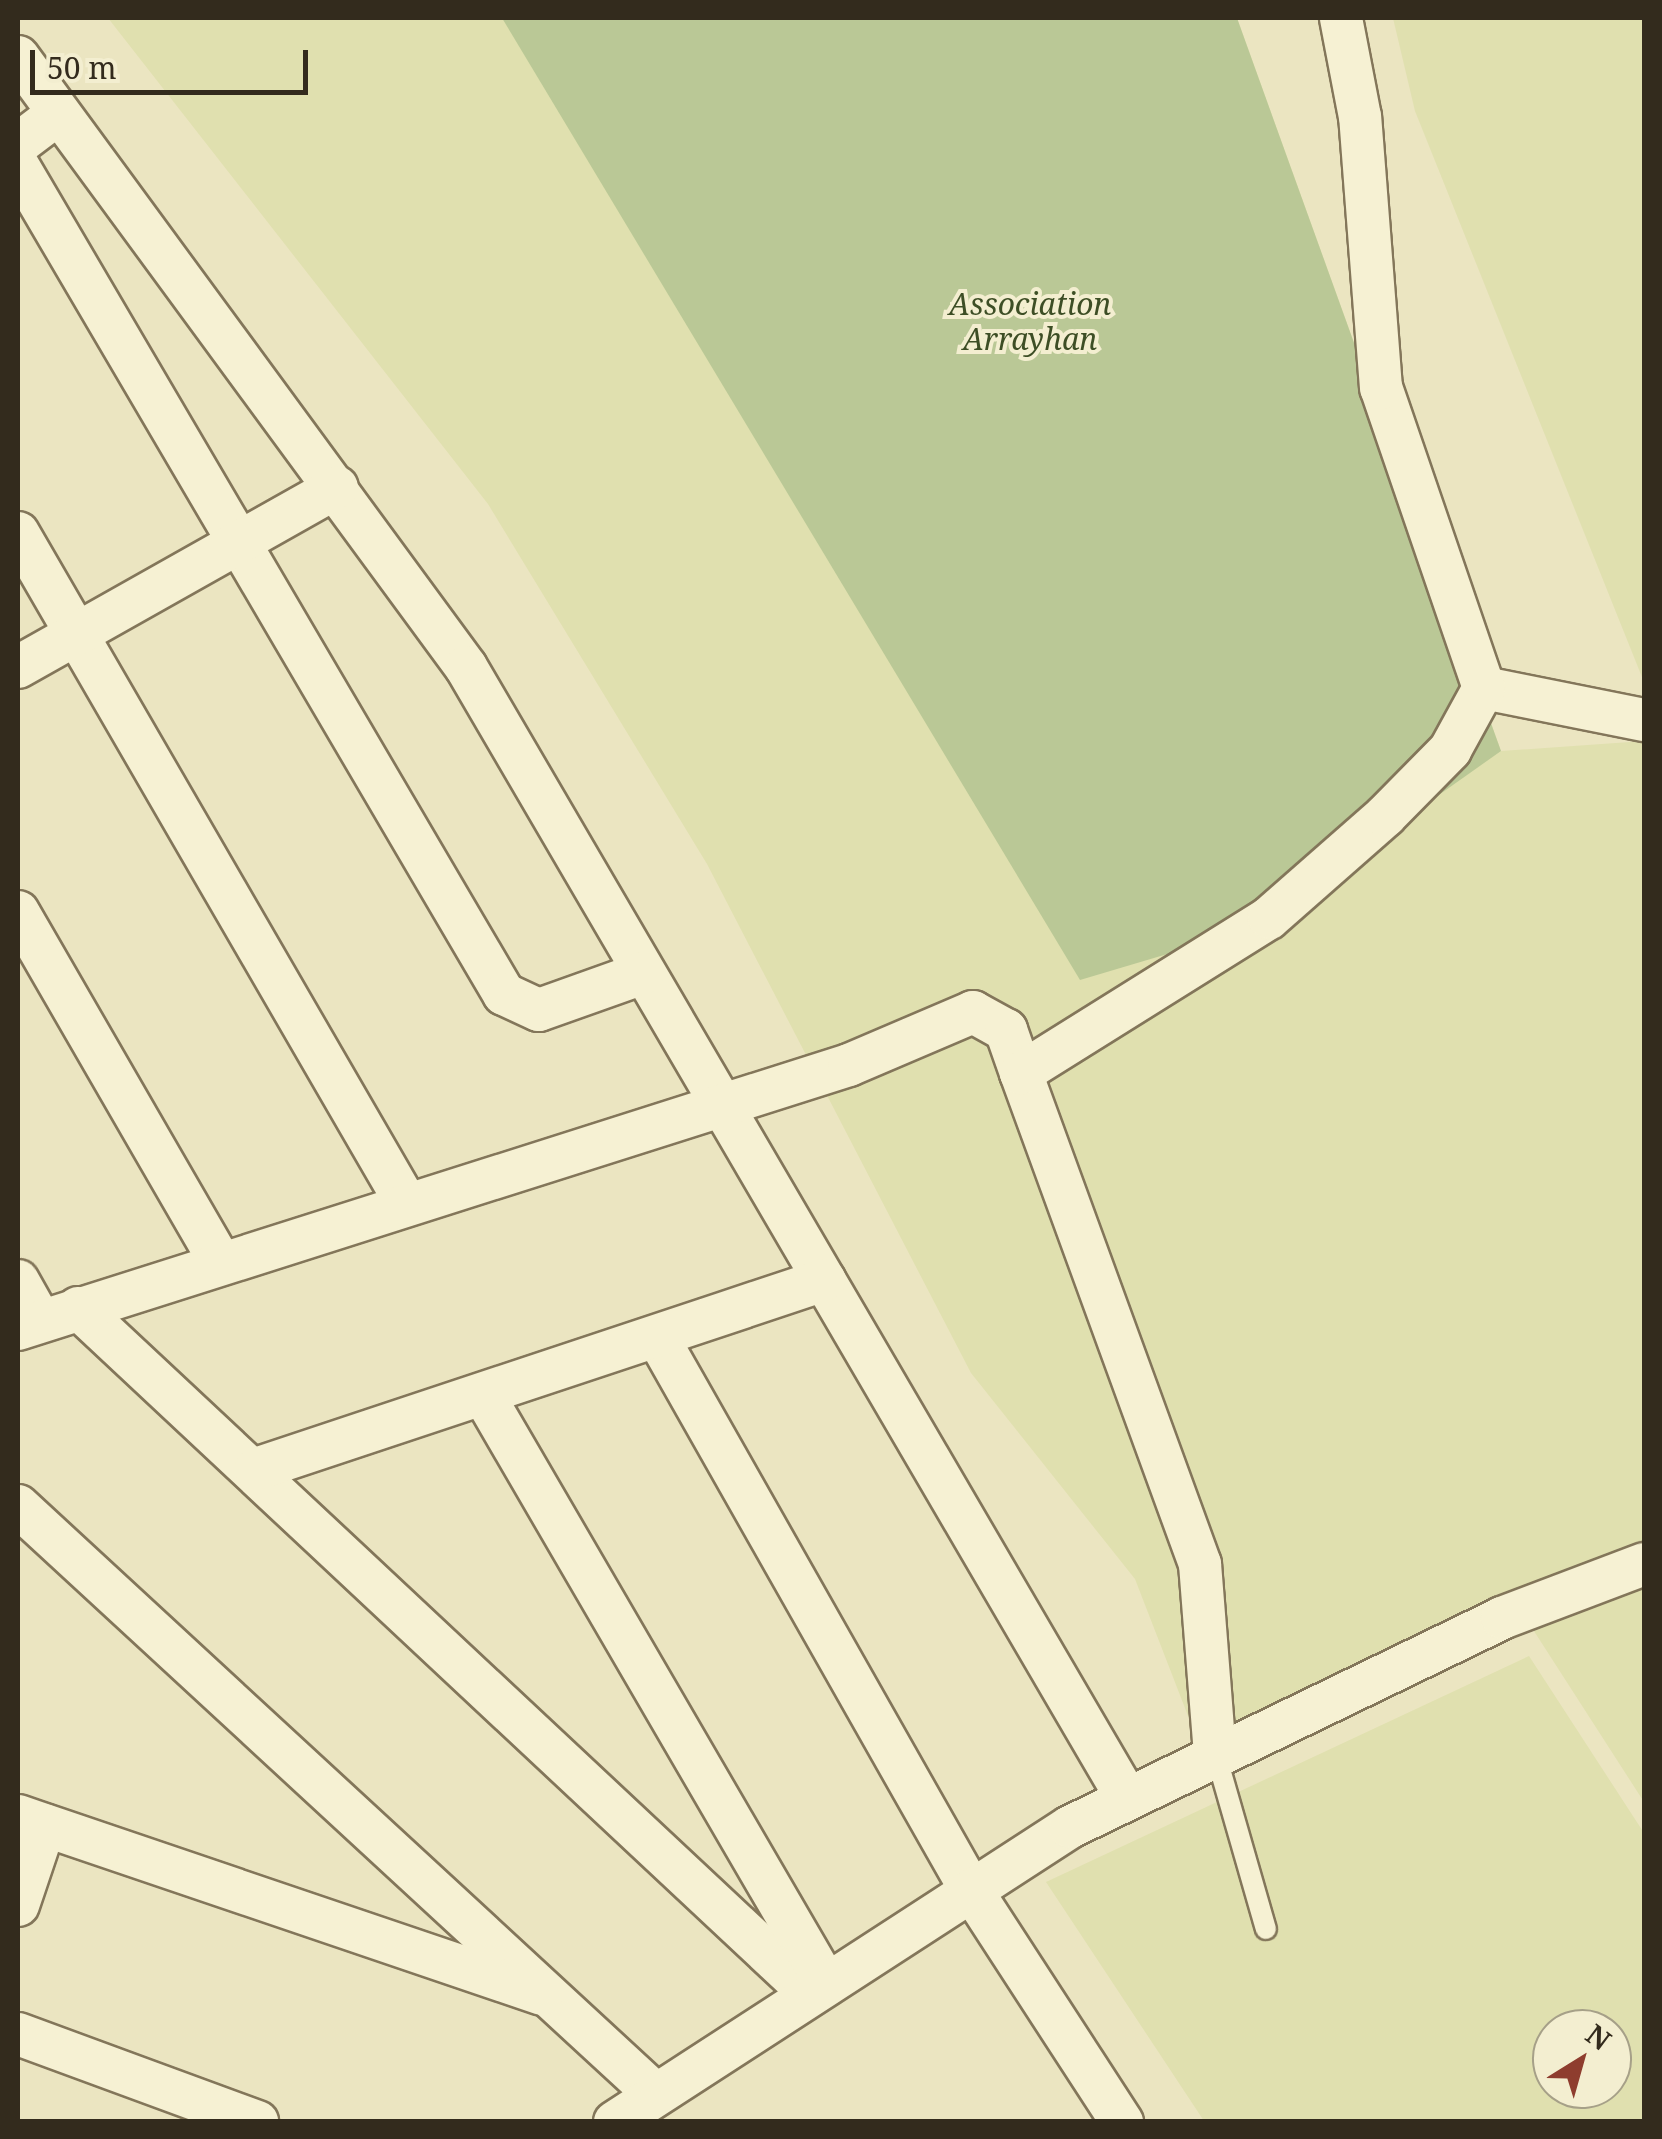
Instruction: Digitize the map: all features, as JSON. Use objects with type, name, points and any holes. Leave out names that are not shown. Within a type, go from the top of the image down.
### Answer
[{"type":"street","points":[[1021,1073],[1319,878],[1450,750],[1484,688],[1381,388],[1360,116],[1341,18]]},
{"type":"street","points":[[18,57],[466,667],[1127,1798]]},
{"type":"street","points":[[18,144],[59,113]]},
{"type":"street","points":[[18,166],[242,540],[504,994],[539,1010],[643,972]]},
{"type":"street","points":[[18,666],[337,487]]},
{"type":"street","points":[[18,533],[406,1203]]},
{"type":"street","points":[[1484,688],[1644,720]]},
{"type":"street","points":[[18,912],[220,1262]]},
{"type":"street","points":[[45,1319],[718,1103],[984,1011],[1006,1030],[1200,1564],[1215,1753]]},
{"type":"street","points":[[256,1468],[824,1280]]},
{"type":"street","points":[[18,1281],[45,1319],[256,1468],[816,1985]]},
{"type":"street","points":[[658,1338],[968,1885],[1107,2116]]},
{"type":"street","points":[[483,1394],[816,1985]]},
{"type":"street","points":[[18,1506],[36,1542],[560,2000],[653,2092]]},
{"type":"street","points":[[615,2122],[653,2092],[968,1885],[1127,1798],[1502,1618],[1644,1564]]},
{"type":"street","points":[[18,1904],[31,1820],[560,2000]]},
{"type":"street","points":[[18,2034],[257,2122]]},
{"type":"lane","points":[[1215,1753],[1266,1929]]},
{"type":"green space","points":[[108,18],[1237,18],[1501,751],[1644,741],[1644,1543],[1202,1752],[1135,1579],[971,1373],[707,864],[488,504]]},
{"type":"green space","name":"Association Arrayhan","points":[[502,18],[1237,18],[1501,751],[1248,930],[1080,980]]},
{"type":"green space","points":[[1393,18],[1644,18],[1644,682],[1415,111]]},
{"type":"green space","points":[[1644,1580],[1644,1802],[1532,1628]]},
{"type":"green space","points":[[1529,1656],[1644,1833],[1644,2121],[1204,2121],[1046,1882]]}]
